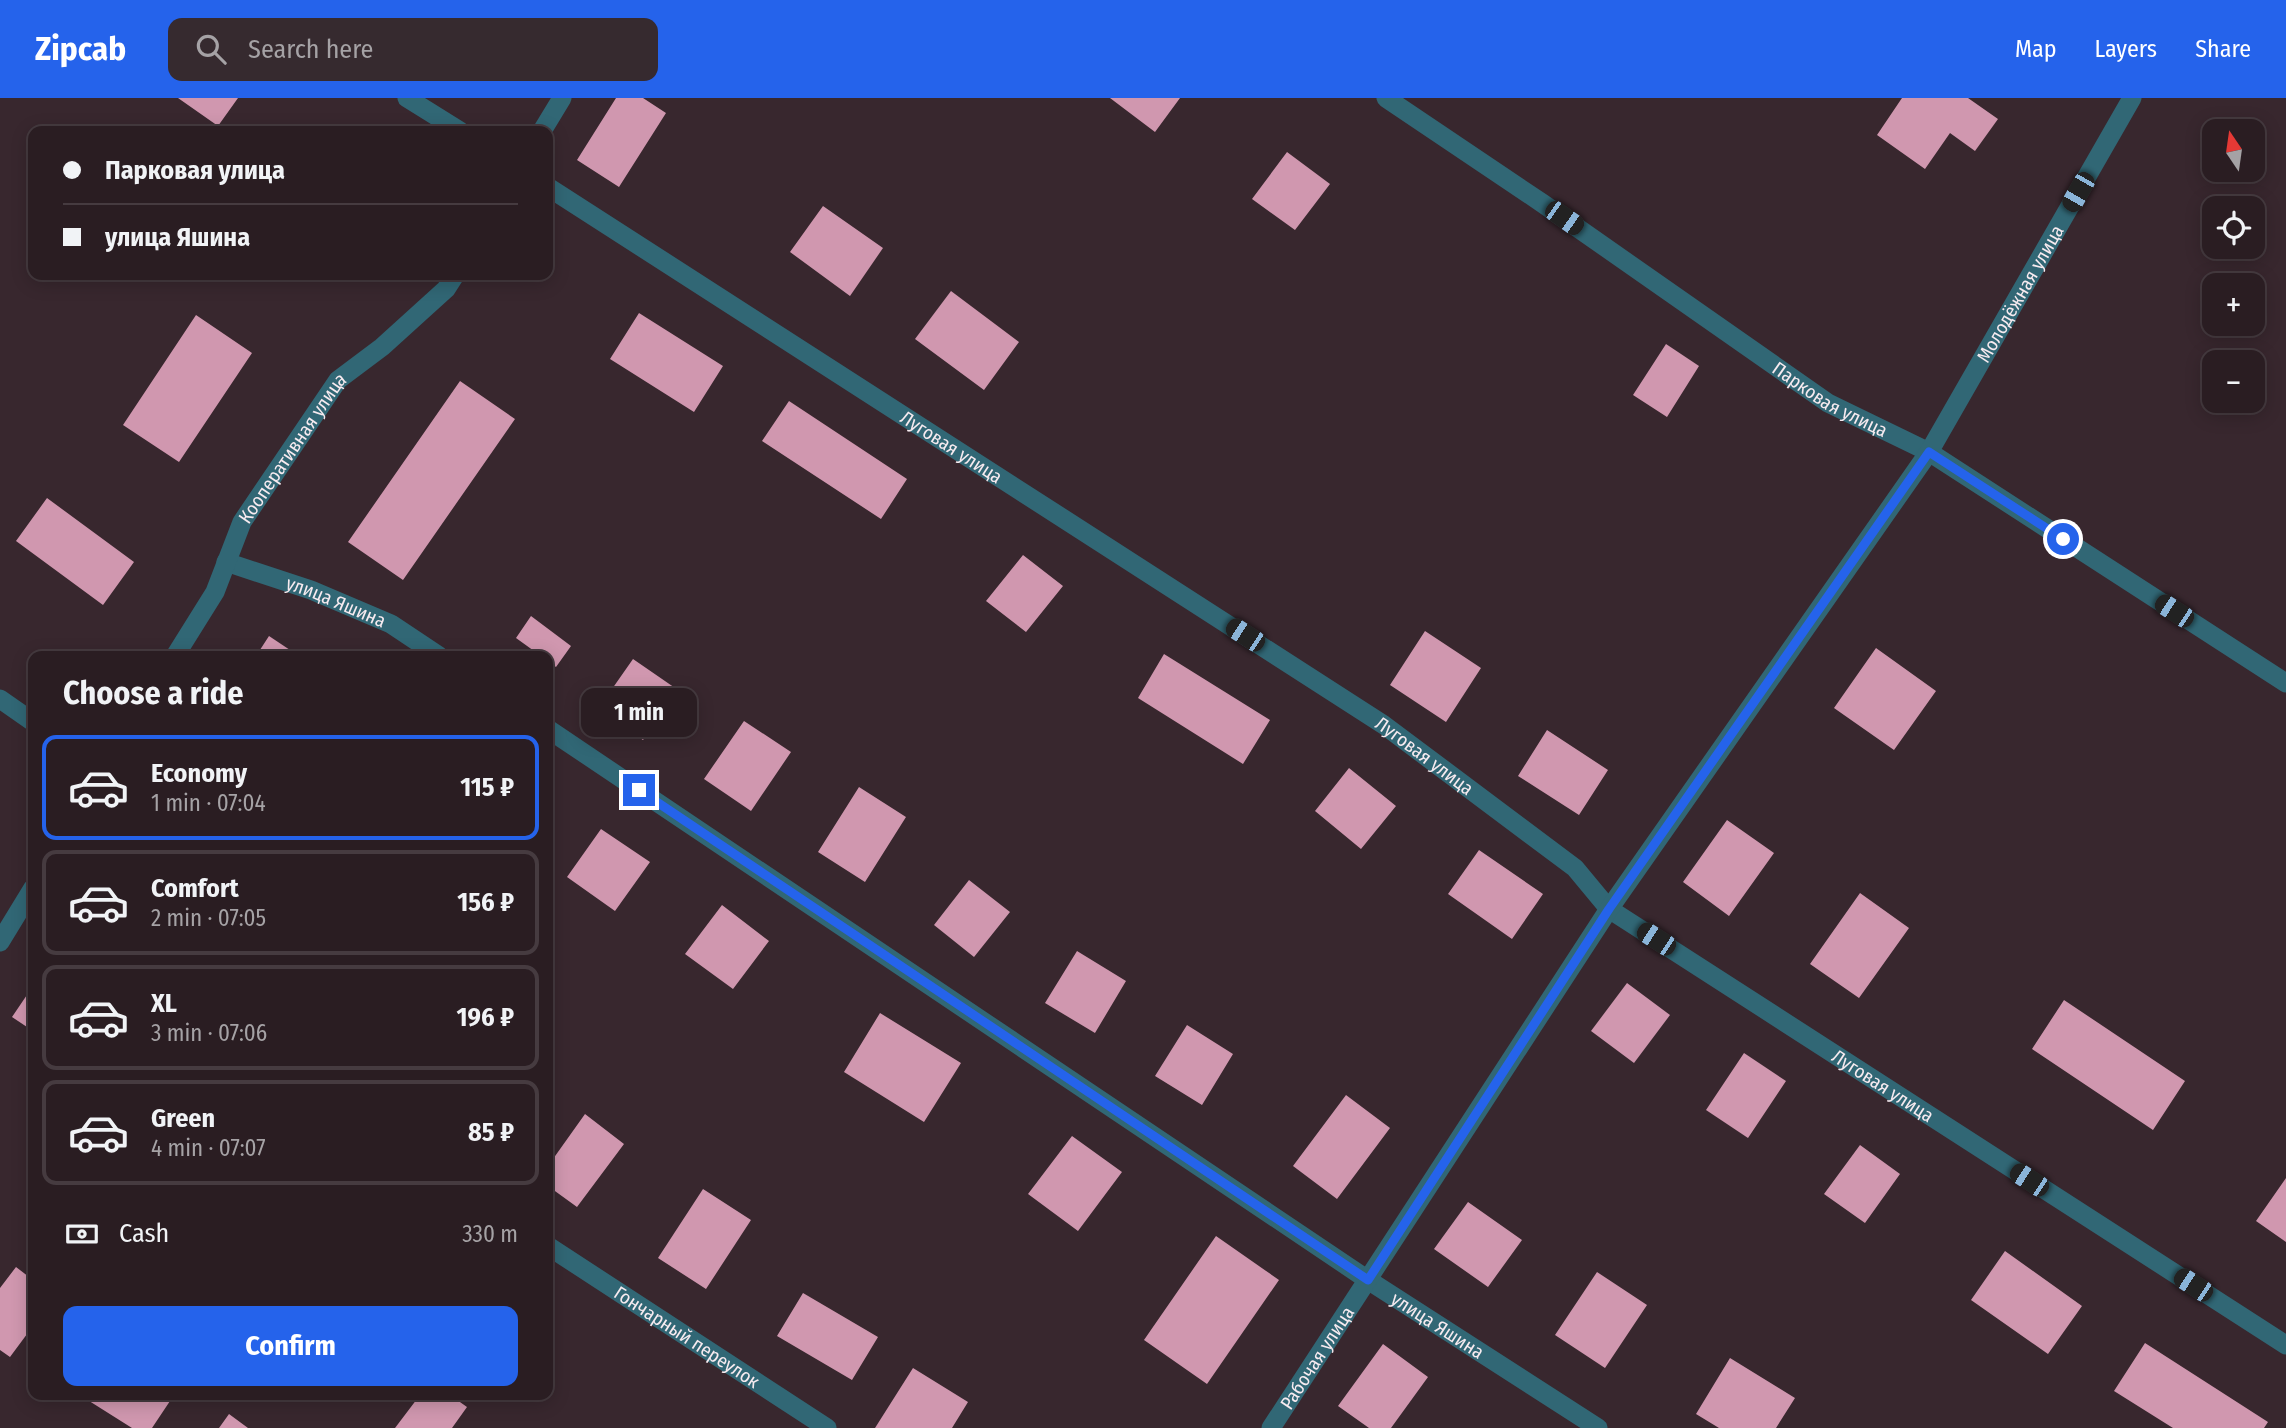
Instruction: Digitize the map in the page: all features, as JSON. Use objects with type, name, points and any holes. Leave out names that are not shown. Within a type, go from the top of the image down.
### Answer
[{"type":"street","points":[[407,98],[452,126]]},
{"type":"street","points":[[545,126],[562,98]]},
{"type":"street","name":"Парковая улица","points":[[1387,98],[1828,403],[1929,452],[2286,683]]},
{"type":"street","name":"Молодёжная улица","points":[[1929,452],[2132,98]]},
{"type":"street","name":"Луговая улица","points":[[553,190],[1384,725],[1575,868],[1609,909],[2286,1345]]},
{"type":"street","name":"Кооперативная улица","points":[[179,651],[215,592],[242,522],[338,380],[382,346],[446,289],[452,280]]},
{"type":"street","name":"Рабочая улица","points":[[1271,1428],[1609,909],[1929,452]]},
{"type":"street","name":"улица Яшина","points":[[226,562],[311,590],[391,624],[432,651]]},
{"type":"street","points":[[0,699],[28,719]]},
{"type":"street","name":"улица Яшина","points":[[553,732],[1368,1280],[1598,1428]]},
{"type":"street","points":[[0,942],[28,899]]},
{"type":"street","name":"Гончарный переулок","points":[[553,1249],[827,1428]]},
{"type":"building","points":[[178,98],[238,98],[218,126]]},
{"type":"building","points":[[616,98],[643,98],[666,113],[619,187],[577,160]]},
{"type":"building","points":[[1110,98],[1180,98],[1155,132]]},
{"type":"building","points":[[1902,98],[1968,98],[1998,119],[1975,151],[1950,133],[1925,169],[1877,135]]},
{"type":"building","points":[[1287,152],[1330,184],[1295,230],[1252,199]]},
{"type":"building","points":[[823,206],[883,248],[850,296],[790,252]]},
{"type":"building","points":[[951,291],[1019,342],[984,390],[915,339]]},
{"type":"building","points":[[639,313],[723,366],[694,412],[610,359]]},
{"type":"building","points":[[196,315],[252,353],[179,462],[123,425]]},
{"type":"building","points":[[1666,344],[1699,366],[1667,417],[1633,395]]},
{"type":"building","points":[[460,381],[515,419],[403,580],[348,542]]},
{"type":"building","points":[[789,401],[907,479],[881,519],[762,441]]},
{"type":"building","points":[[47,498],[134,562],[103,605],[16,541]]},
{"type":"building","points":[[1023,555],[1063,586],[1026,632],[986,601]]},
{"type":"building","points":[[531,616],[571,646],[556,667],[553,665],[553,651],[534,651],[516,638]]},
{"type":"building","points":[[1425,631],[1481,668],[1446,722],[1390,685]]},
{"type":"building","points":[[269,636],[292,651],[259,651]]},
{"type":"building","points":[[1876,648],[1936,691],[1894,750],[1834,708]]},
{"type":"building","points":[[1164,654],[1270,720],[1243,764],[1138,698]]},
{"type":"building","points":[[633,659],[678,690],[643,740],[598,709]]},
{"type":"building","points":[[744,721],[791,752],[751,811],[704,779]]},
{"type":"building","points":[[1547,730],[1608,770],[1579,815],[1518,776]]},
{"type":"building","points":[[1349,768],[1396,806],[1361,849],[1315,811]]},
{"type":"building","points":[[859,787],[906,817],[865,882],[818,852]]},
{"type":"building","points":[[1727,820],[1774,853],[1729,916],[1683,882]]},
{"type":"building","points":[[601,829],[650,862],[615,911],[567,877]]},
{"type":"building","points":[[1479,850],[1543,894],[1512,939],[1448,894]]},
{"type":"building","points":[[969,880],[1010,912],[974,957],[934,925]]},
{"type":"building","points":[[1860,893],[1909,928],[1859,998],[1810,964]]},
{"type":"building","points":[[722,905],[769,941],[733,989],[685,954]]},
{"type":"building","points":[[1077,951],[1126,981],[1095,1033],[1045,1003]]},
{"type":"building","points":[[1627,983],[1670,1015],[1634,1063],[1591,1031]]},
{"type":"building","points":[[28,993],[28,1028],[12,1017]]},
{"type":"building","points":[[2064,1000],[2185,1081],[2153,1130],[2032,1049]]},
{"type":"building","points":[[880,1013],[961,1063],[924,1122],[844,1072]]},
{"type":"building","points":[[1187,1025],[1233,1054],[1202,1105],[1155,1076]]},
{"type":"building","points":[[1744,1053],[1786,1081],[1748,1138],[1706,1110]]},
{"type":"building","points":[[1346,1095],[1390,1128],[1337,1199],[1293,1166]]},
{"type":"building","points":[[585,1114],[624,1144],[577,1207],[553,1190],[553,1159]]},
{"type":"building","points":[[1072,1136],[1122,1172],[1078,1231],[1028,1194]]},
{"type":"building","points":[[1860,1145],[1900,1174],[1865,1223],[1824,1194]]},
{"type":"building","points":[[2286,1178],[2286,1242],[2256,1221]]},
{"type":"building","points":[[703,1189],[751,1220],[706,1289],[658,1258]]},
{"type":"building","points":[[1468,1202],[1522,1240],[1488,1287],[1434,1249]]},
{"type":"building","points":[[1216,1236],[1279,1280],[1207,1384],[1144,1340]]},
{"type":"building","points":[[2005,1251],[2082,1306],[2048,1354],[1971,1300]]},
{"type":"building","points":[[16,1267],[28,1276],[28,1333],[10,1357],[0,1350],[0,1288]]},
{"type":"building","points":[[1597,1272],[1647,1305],[1605,1368],[1555,1335]]},
{"type":"building","points":[[803,1293],[878,1337],[852,1380],[777,1336]]},
{"type":"building","points":[[2145,1343],[2268,1422],[2264,1428],[2173,1428],[2114,1391]]},
{"type":"building","points":[[1383,1344],[1428,1377],[1391,1428],[1369,1428],[1338,1406]]},
{"type":"building","points":[[1730,1358],[1795,1398],[1776,1428],[1719,1428],[1696,1414]]},
{"type":"building","points":[[913,1368],[968,1402],[952,1428],[875,1428]]},
{"type":"building","points":[[88,1400],[171,1400],[152,1428],[132,1428]]},
{"type":"building","points":[[416,1400],[457,1400],[467,1407],[452,1428],[395,1428]]},
{"type":"building","points":[[229,1414],[248,1428],[219,1428]]},
{"type":"route","points":[[639,790],[1368,1280],[1609,909],[1929,452],[2063,539]]}]
